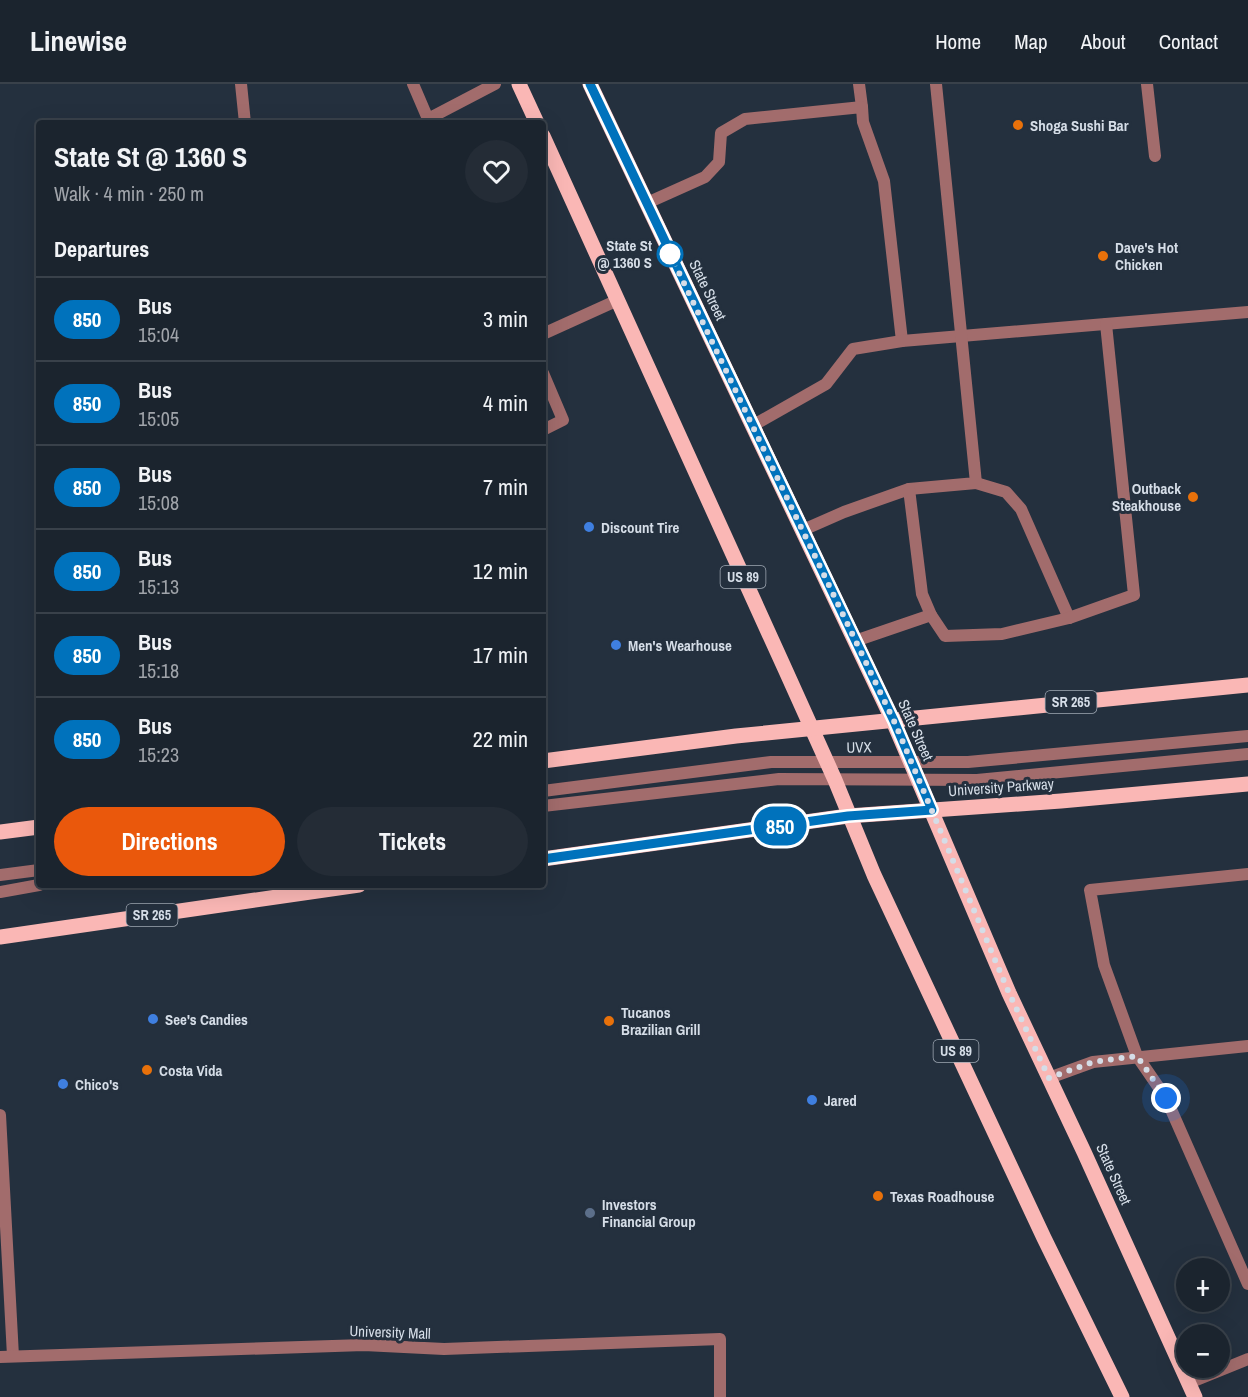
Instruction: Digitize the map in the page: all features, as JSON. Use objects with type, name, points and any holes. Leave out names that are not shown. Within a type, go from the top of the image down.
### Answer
[{"type":"main road","points":[[519,84],[536,120]]},
{"type":"main road","name":"State Street","points":[[590,84],[894,721],[1009,993],[1192,1390]]},
{"type":"main road","name":"US 89","points":[[546,143],[835,780],[874,875],[1044,1238],[1122,1397]]},
{"type":"main road","name":"SR 265","points":[[546,761],[736,736],[1248,685]]},
{"type":"main road","name":"University Parkway","points":[[546,859],[848,816],[1061,801],[1248,784]]},
{"type":"main road","points":[[0,831],[36,827]]},
{"type":"main road","name":"SR 265","points":[[0,937],[338,888]]},
{"type":"lane","points":[[241,84],[245,120]]},
{"type":"lane","points":[[413,84],[428,119],[495,84]]},
{"type":"lane","points":[[859,84],[863,122],[884,181],[902,341]]},
{"type":"lane","points":[[936,84],[976,483]]},
{"type":"lane","points":[[1148,84],[1155,156]]},
{"type":"lane","points":[[647,203],[705,177],[718,162],[721,133],[746,118],[861,107]]},
{"type":"lane","points":[[546,333],[618,300]]},
{"type":"lane","points":[[752,426],[826,384],[853,349],[961,335],[1248,312]]},
{"type":"lane","points":[[909,489],[922,594],[931,615],[945,636],[1002,634],[1069,618],[1134,596],[1106,324]]},
{"type":"lane","points":[[546,380],[563,420],[546,428]]},
{"type":"lane","points":[[803,530],[844,512],[909,489],[976,483],[1006,492],[1021,509],[1069,618]]},
{"type":"lane","points":[[855,641],[931,615]]},
{"type":"lane","name":"UVX","points":[[546,791],[745,764],[968,762],[1248,736]]},
{"type":"lane","points":[[546,806],[779,779],[977,780],[1248,754]]},
{"type":"lane","points":[[0,875],[36,870]]},
{"type":"lane","points":[[1248,874],[1090,890],[1104,965],[1137,1056],[1166,1098],[1248,1284]]},
{"type":"lane","points":[[0,891],[36,885]]},
{"type":"lane","points":[[1049,1078],[1093,1062],[1248,1046]]},
{"type":"lane","points":[[0,1115],[6,1356]]},
{"type":"lane","name":"University Mall","points":[[6,1356],[364,1346],[444,1349],[720,1339],[720,1397]]},
{"type":"lane","points":[[1192,1390],[1248,1359]]},
{"type":"bus line","name":"850","points":[[546,859],[848,816],[932,810],[894,721],[590,84]]},
{"type":"place","name":"Shoga Sushi Bar","points":[[1018,125]]},
{"type":"place","name":"State St @ 1360 S","points":[[670,254]]},
{"type":"place","name":"Dave's Hot Chicken","points":[[1103,256]]},
{"type":"place","name":"Outback Steakhouse","points":[[1193,497]]},
{"type":"place","name":"Discount Tire","points":[[589,527]]},
{"type":"place","name":"Men's Wearhouse","points":[[616,645]]},
{"type":"place","name":"See's Candies","points":[[153,1019]]},
{"type":"place","name":"Tucanos Brazilian Grill","points":[[609,1021]]},
{"type":"place","name":"Costa Vida","points":[[147,1070]]},
{"type":"place","name":"Chico's","points":[[63,1084]]},
{"type":"place","name":"Jared","points":[[812,1100]]},
{"type":"place","name":"Texas Roadhouse","points":[[878,1196]]},
{"type":"place","name":"Investors Financial Group","points":[[590,1213]]},
{"type":"route","points":[[670,254],[894,721],[1009,993],[1049,1078],[1093,1062],[1137,1056],[1166,1098]]}]
